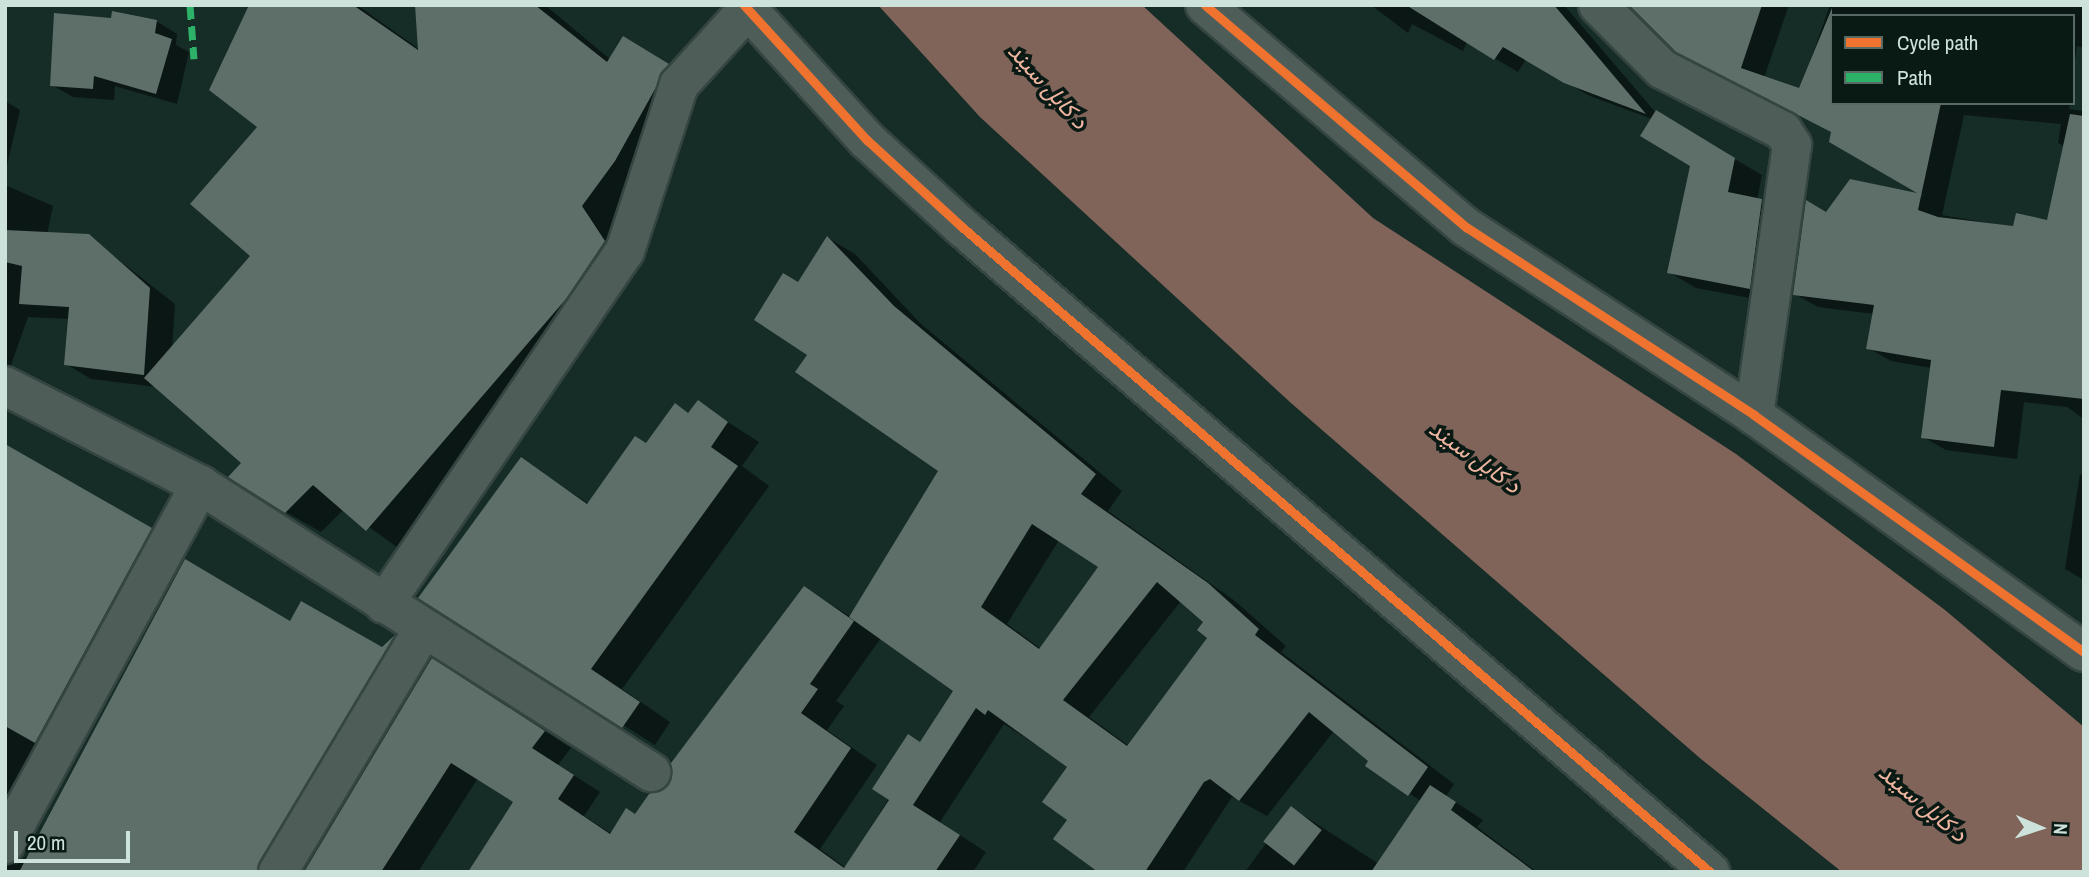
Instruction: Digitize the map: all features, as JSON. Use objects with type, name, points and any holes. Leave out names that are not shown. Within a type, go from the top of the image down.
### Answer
[{"type":"street","points":[[1205,5],[1466,227],[1754,415],[2084,653]]},
{"type":"street","points":[[1598,5],[1662,69],[1783,131],[1792,145],[1754,415]]},
{"type":"street","points":[[384,604],[625,251],[679,85],[745,8],[867,140],[953,218],[1710,872]]},
{"type":"street","points":[[5,386],[200,485],[423,630],[651,772]]},
{"type":"street","points":[[5,844],[200,485]]},
{"type":"street","points":[[278,872],[423,630]]},
{"type":"water","name":"د کابل سيند","points":[[878,5],[1142,5],[1373,218],[1736,454],[1945,610],[2084,727],[2084,872],[1842,872],[1701,759],[1291,403],[980,117]]},
{"type":"building","points":[[249,5],[353,5],[418,50],[415,5],[535,5],[607,62],[623,36],[669,64],[615,161],[582,206],[605,241],[566,299],[366,531],[313,485],[285,513],[228,477],[241,463],[144,378],[250,256],[190,204],[257,127],[209,90]]},
{"type":"building","points":[[1406,5],[1554,5],[1646,114],[1564,83],[1503,47],[1494,60]]},
{"type":"building","points":[[1629,5],[1762,5],[1741,68],[1799,88],[1832,8],[1830,105],[1941,105],[1918,210],[1938,217],[2013,226],[2016,213],[2047,220],[2070,114],[2084,116],[2084,399],[2001,390],[1994,447],[1921,438],[1931,360],[1866,349],[1874,305],[1793,295],[1806,200],[1826,212],[1850,179],[1917,193],[1829,142],[1831,132],[1676,52]]},
{"type":"building","points":[[112,11],[157,20],[155,33],[172,39],[156,94],[94,76],[93,89],[50,86],[54,13],[111,18]]},
{"type":"building","points":[[1656,110],[1735,158],[1728,192],[1762,199],[1750,289],[1667,273],[1690,166],[1640,136]]},
{"type":"building","points":[[5,230],[89,234],[150,288],[144,375],[64,365],[69,307],[19,304],[22,266],[5,262]]},
{"type":"building","points":[[827,236],[894,306],[1096,474],[1081,494],[1208,583],[1259,629],[1255,635],[1428,767],[1408,796],[1365,766],[1368,761],[1309,712],[1239,801],[1210,779],[1204,782],[1145,872],[1098,872],[1053,839],[1067,820],[1042,802],[1067,767],[988,710],[985,715],[976,708],[913,805],[960,835],[935,872],[468,872],[513,802],[451,763],[381,872],[304,872],[432,658],[545,731],[532,748],[574,775],[558,799],[610,834],[626,808],[635,814],[649,794],[669,784],[671,763],[804,586],[854,621],[810,684],[818,689],[801,713],[851,748],[794,832],[844,868],[889,800],[872,789],[908,734],[920,742],[953,691],[849,617],[938,471],[795,372],[807,355],[754,320],[783,273],[798,282]],"holes":[[[1032,524],[1098,567],[1039,649],[981,607]],[[1157,582],[1203,622],[1197,630],[1207,638],[1127,746],[1063,700]]]},
{"type":"building","points":[[698,400],[728,422],[711,447],[738,466],[591,669],[640,702],[622,728],[418,598],[521,457],[587,504],[635,436],[646,443],[675,403],[688,413]]},
{"type":"building","points":[[5,444],[152,528],[35,743],[5,726]]},
{"type":"building","points":[[185,559],[290,621],[301,601],[382,647],[395,635],[256,872],[19,872]]},
{"type":"building","points":[[1430,785],[1456,802],[1451,810],[1535,872],[1371,872]]},
{"type":"building","points":[[1291,806],[1322,830],[1294,865],[1263,841]]},
{"type":"marked path","points":[[190,5],[194,59]]},
{"type":"cycle path","points":[[744,5],[867,140],[962,227],[1710,872]]},
{"type":"cycle path","points":[[1205,5],[1466,227],[1754,415],[2084,652]]}]
